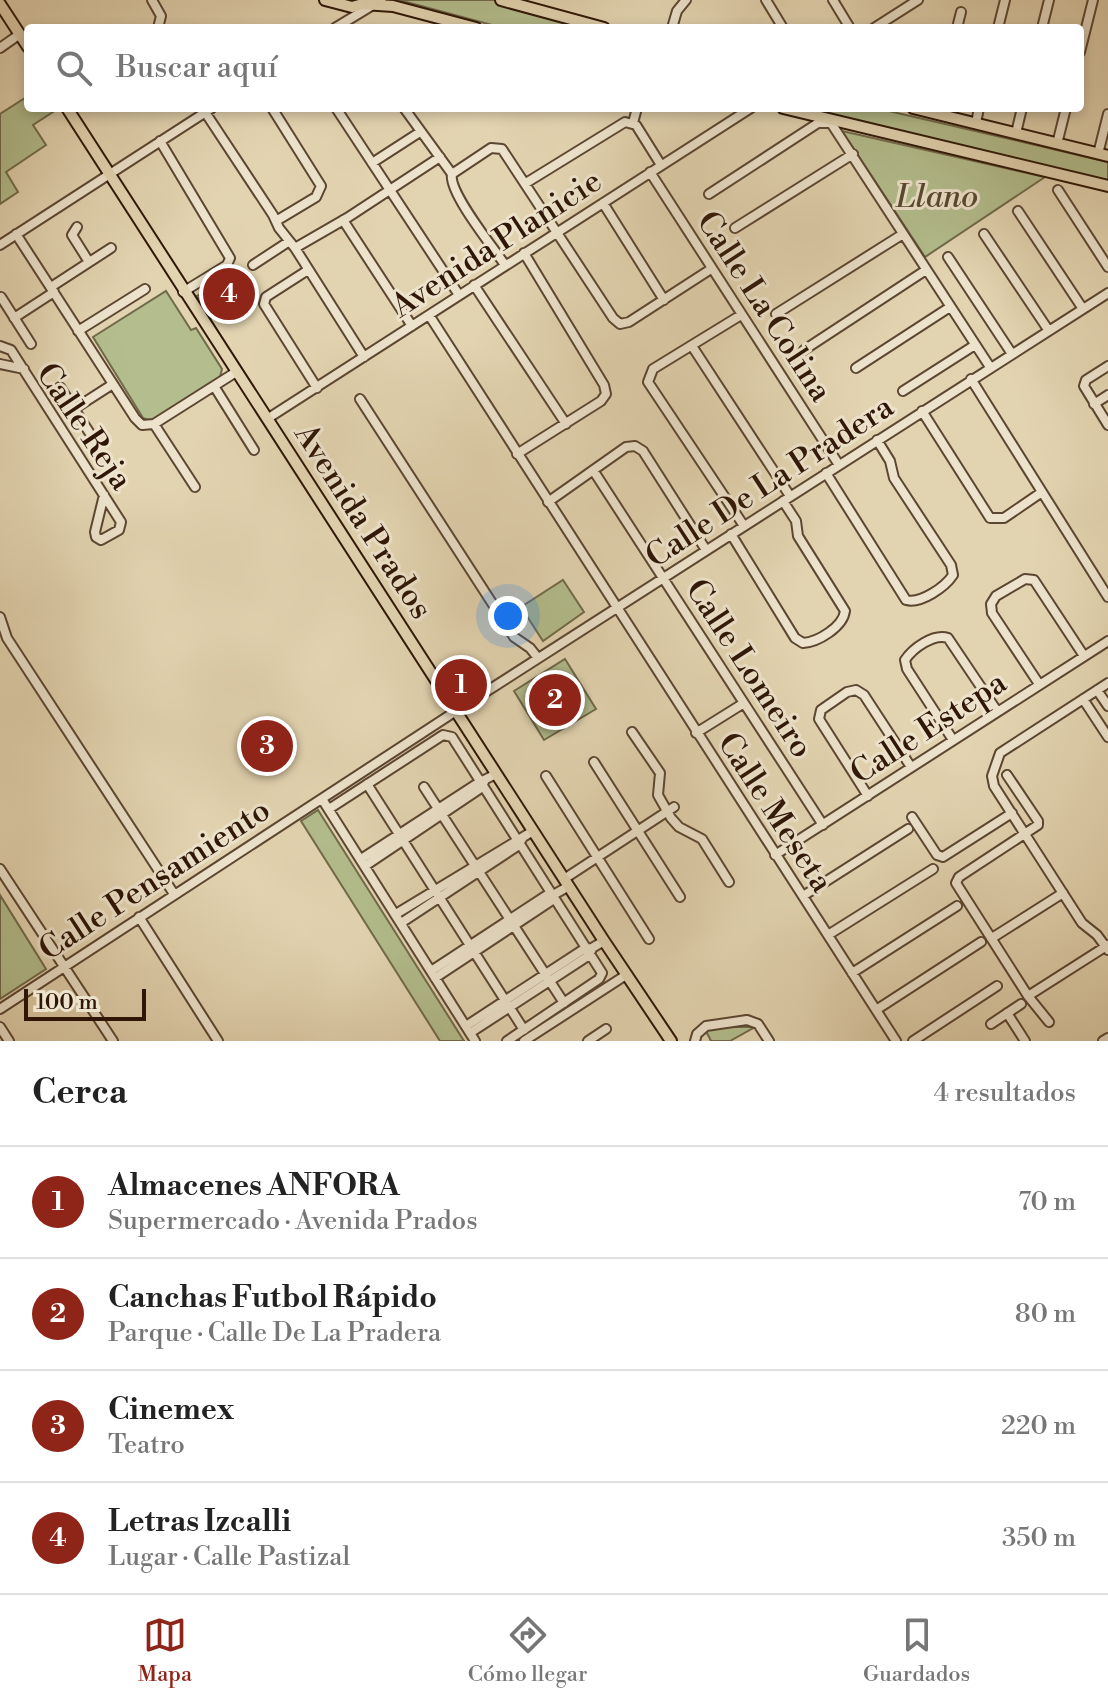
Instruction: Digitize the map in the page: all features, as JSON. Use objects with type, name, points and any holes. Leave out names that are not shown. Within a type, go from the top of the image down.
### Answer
[{"type":"main road","points":[[325,0],[352,7],[378,2],[461,24]]},
{"type":"main road","points":[[501,0],[524,3],[591,24]]},
{"type":"main road","points":[[0,4],[24,40]]},
{"type":"main road","name":"Avenida Prados","points":[[70,112],[183,292],[671,1041]]},
{"type":"main road","points":[[800,112],[1108,186]]},
{"type":"main road","points":[[939,112],[1103,155]]},
{"type":"street","points":[[152,0],[161,16],[159,24]]},
{"type":"street","points":[[673,24],[677,11],[686,0]]},
{"type":"street","points":[[766,0],[781,24]]},
{"type":"street","points":[[833,0],[848,24]]},
{"type":"street","points":[[898,0],[904,9]]},
{"type":"street","points":[[880,24],[918,0]]},
{"type":"street","points":[[999,24],[1005,0]]},
{"type":"street","points":[[1043,24],[1049,0]]},
{"type":"street","points":[[1084,36],[1093,0]]},
{"type":"street","points":[[350,24],[378,2]]},
{"type":"street","points":[[958,24],[961,12]]},
{"type":"street","points":[[0,48],[20,34]]},
{"type":"street","points":[[0,245],[205,112]]},
{"type":"street","points":[[209,112],[364,357]]},
{"type":"street","points":[[275,112],[321,186],[316,197],[276,221]]},
{"type":"street","points":[[339,112],[459,295]]},
{"type":"street","points":[[407,112],[452,174]]},
{"type":"street","points":[[636,112],[633,123],[661,165]]},
{"type":"street","name":"Avenida Planicie","points":[[267,419],[745,112]]},
{"type":"street","points":[[976,123],[978,112]]},
{"type":"street","points":[[1016,133],[1021,112]]},
{"type":"street","points":[[1057,144],[1065,112]]},
{"type":"street","points":[[1103,155],[1108,114]]},
{"type":"street","points":[[709,194],[818,123],[827,121],[853,154],[990,367]]},
{"type":"street","points":[[526,183],[618,124],[633,123]]},
{"type":"street","points":[[372,163],[420,132]]},
{"type":"street","points":[[160,141],[230,258],[227,265],[183,292]]},
{"type":"street","points":[[505,265],[450,180],[452,174],[491,148],[499,147],[620,324],[629,322],[711,269]]},
{"type":"street","points":[[735,228],[853,154]]},
{"type":"street","points":[[253,265],[343,220],[440,157]]},
{"type":"street","name":"Calle La Colina","points":[[650,172],[839,465]]},
{"type":"street","points":[[1058,190],[1108,267]]},
{"type":"street","points":[[603,203],[664,300]]},
{"type":"street","points":[[1018,211],[1083,309]]},
{"type":"street","points":[[343,220],[412,326]]},
{"type":"street","points":[[77,227],[72,235],[89,262]]},
{"type":"street","points":[[16,234],[139,423],[145,426],[154,424],[236,372]]},
{"type":"street","points":[[776,314],[903,234]]},
{"type":"street","points":[[984,234],[1049,331]]},
{"type":"street","points":[[14,318],[111,248]]},
{"type":"street","points":[[517,454],[601,401],[606,394],[604,385],[524,253]]},
{"type":"street","points":[[948,257],[1012,354]]},
{"type":"street","points":[[308,270],[263,302],[317,388]]},
{"type":"street","points":[[804,350],[926,270]]},
{"type":"street","points":[[474,285],[566,424]]},
{"type":"street","points":[[78,331],[145,289]]},
{"type":"street","name":"Calle De La Pradera","points":[[456,711],[1108,293]]},
{"type":"street","name":"Calle Reja","points":[[1,297],[31,344]]},
{"type":"street","points":[[856,368],[950,307]]},
{"type":"street","name":"Calle Meseta","points":[[429,315],[896,1041]]},
{"type":"street","points":[[741,315],[653,369],[648,377],[650,386],[744,526]]},
{"type":"street","points":[[903,391],[975,345]]},
{"type":"street","points":[[0,346],[10,348],[24,369]]},
{"type":"street","points":[[692,346],[786,499],[796,521],[798,536],[845,611],[840,624],[812,641],[803,643],[795,638],[731,534]]},
{"type":"street","name":"Calle Reja","points":[[0,364],[24,369],[104,495],[122,526],[105,539],[96,537],[104,495]]},
{"type":"street","points":[[1108,366],[1084,383],[1108,425]]},
{"type":"street","points":[[971,379],[1108,597]]},
{"type":"street","points":[[74,409],[113,384]]},
{"type":"street","points":[[214,386],[254,450]]},
{"type":"street","points":[[60,387],[89,432]]},
{"type":"street","points":[[1094,404],[1108,395]]},
{"type":"street","points":[[360,399],[514,637],[538,658]]},
{"type":"street","points":[[922,411],[990,518],[1004,518],[1042,492]]},
{"type":"street","points":[[154,424],[195,487]]},
{"type":"street","points":[[826,473],[903,596],[910,601],[920,600],[947,582],[953,575],[951,565],[894,478],[890,461],[877,440]]},
{"type":"street","points":[[548,502],[626,447],[635,446],[643,451],[706,550]]},
{"type":"street","name":"Calle Lomeiro","points":[[593,470],[823,825]]},
{"type":"street","points":[[1039,684],[991,608],[993,599],[1008,588],[1025,579],[1034,580],[1084,656]]},
{"type":"street","points":[[0,617],[4,640],[174,894]]},
{"type":"street","points":[[953,740],[907,669],[905,660],[911,652],[935,637],[948,638],[997,711]]},
{"type":"street","name":"Calle Estepa","points":[[775,855],[1108,641]]},
{"type":"street","points":[[1028,996],[1107,947],[1082,923],[992,781],[998,755],[1108,683]]},
{"type":"street","points":[[868,796],[819,719],[821,710],[847,692],[856,690],[864,695],[911,767]]},
{"type":"street","points":[[1097,690],[1108,706]]},
{"type":"street","points":[[1083,699],[1108,737]]},
{"type":"street","points":[[696,733],[744,703]]},
{"type":"street","name":"Calle Pensamiento","points":[[0,1009],[456,711]]},
{"type":"street","points":[[632,732],[660,773],[658,795],[671,809],[679,827],[702,839],[729,882]]},
{"type":"street","points":[[329,809],[446,734],[452,737],[601,971],[601,977],[507,1041]]},
{"type":"street","points":[[594,762],[680,897]]},
{"type":"street","points":[[363,862],[496,774]]},
{"type":"street","points":[[1007,775],[1039,822],[956,881],[1028,996],[1049,1022]]},
{"type":"street","points":[[546,776],[649,939]]},
{"type":"street","points":[[367,784],[524,1030]]},
{"type":"street","points":[[424,787],[564,1003]]},
{"type":"street","points":[[322,799],[470,1034],[507,1004],[604,941]]},
{"type":"street","points":[[433,974],[554,895],[598,857],[671,809]]},
{"type":"street","points":[[912,817],[937,855],[943,857],[1012,813]]},
{"type":"street","points":[[803,896],[908,829]]},
{"type":"street","points":[[398,919],[533,831]]},
{"type":"street","points":[[0,869],[113,1041]]},
{"type":"street","points":[[828,935],[933,869]]},
{"type":"street","points":[[992,938],[1063,893]]},
{"type":"street","points":[[852,973],[957,906]]},
{"type":"street","points":[[139,917],[218,1041]]},
{"type":"street","points":[[876,1010],[981,942]]},
{"type":"street","points":[[524,1041],[626,975]]},
{"type":"street","points":[[913,1041],[997,986]]},
{"type":"street","points":[[991,1024],[1021,1004]]},
{"type":"street","points":[[1007,1013],[1025,1041]]},
{"type":"street","points":[[695,1041],[697,1034],[706,1026],[751,1020],[758,1024],[769,1041]]},
{"type":"street","points":[[0,1027],[9,1041]]},
{"type":"street","points":[[592,1040],[606,1029]]},
{"type":"green space","points":[[399,0],[497,0],[578,24],[488,24]]},
{"type":"green space","points":[[24,99],[24,112],[53,112],[33,125],[46,145],[6,172],[18,192],[0,204],[0,114]]},
{"type":"green space","points":[[820,112],[893,112],[1108,162],[1108,181]]},
{"type":"green space","name":"Llano","points":[[842,131],[1045,177],[925,257]]},
{"type":"green space","points":[[231,274],[245,296],[212,318],[197,296]]},
{"type":"green space","points":[[166,291],[191,330],[196,328],[222,369],[220,377],[151,421],[143,418],[93,337]]},
{"type":"green space","points":[[563,580],[584,612],[543,641],[521,607]]},
{"type":"green space","points":[[565,659],[596,709],[544,740],[514,691]]},
{"type":"green space","points":[[318,810],[464,1041],[440,1041],[301,821]]},
{"type":"green space","points":[[0,895],[46,969],[0,999]]},
{"type":"green space","points":[[704,1027],[755,1027],[730,1041],[711,1041]]},
{"type":"place","name":"Letras Izcalli","points":[[229,294]]},
{"type":"place","name":"Almacenes ANFORA","points":[[461,685]]},
{"type":"place","name":"Canchas Futbol Rápido","points":[[555,700]]},
{"type":"place","name":"Cinemex","points":[[267,746]]}]
